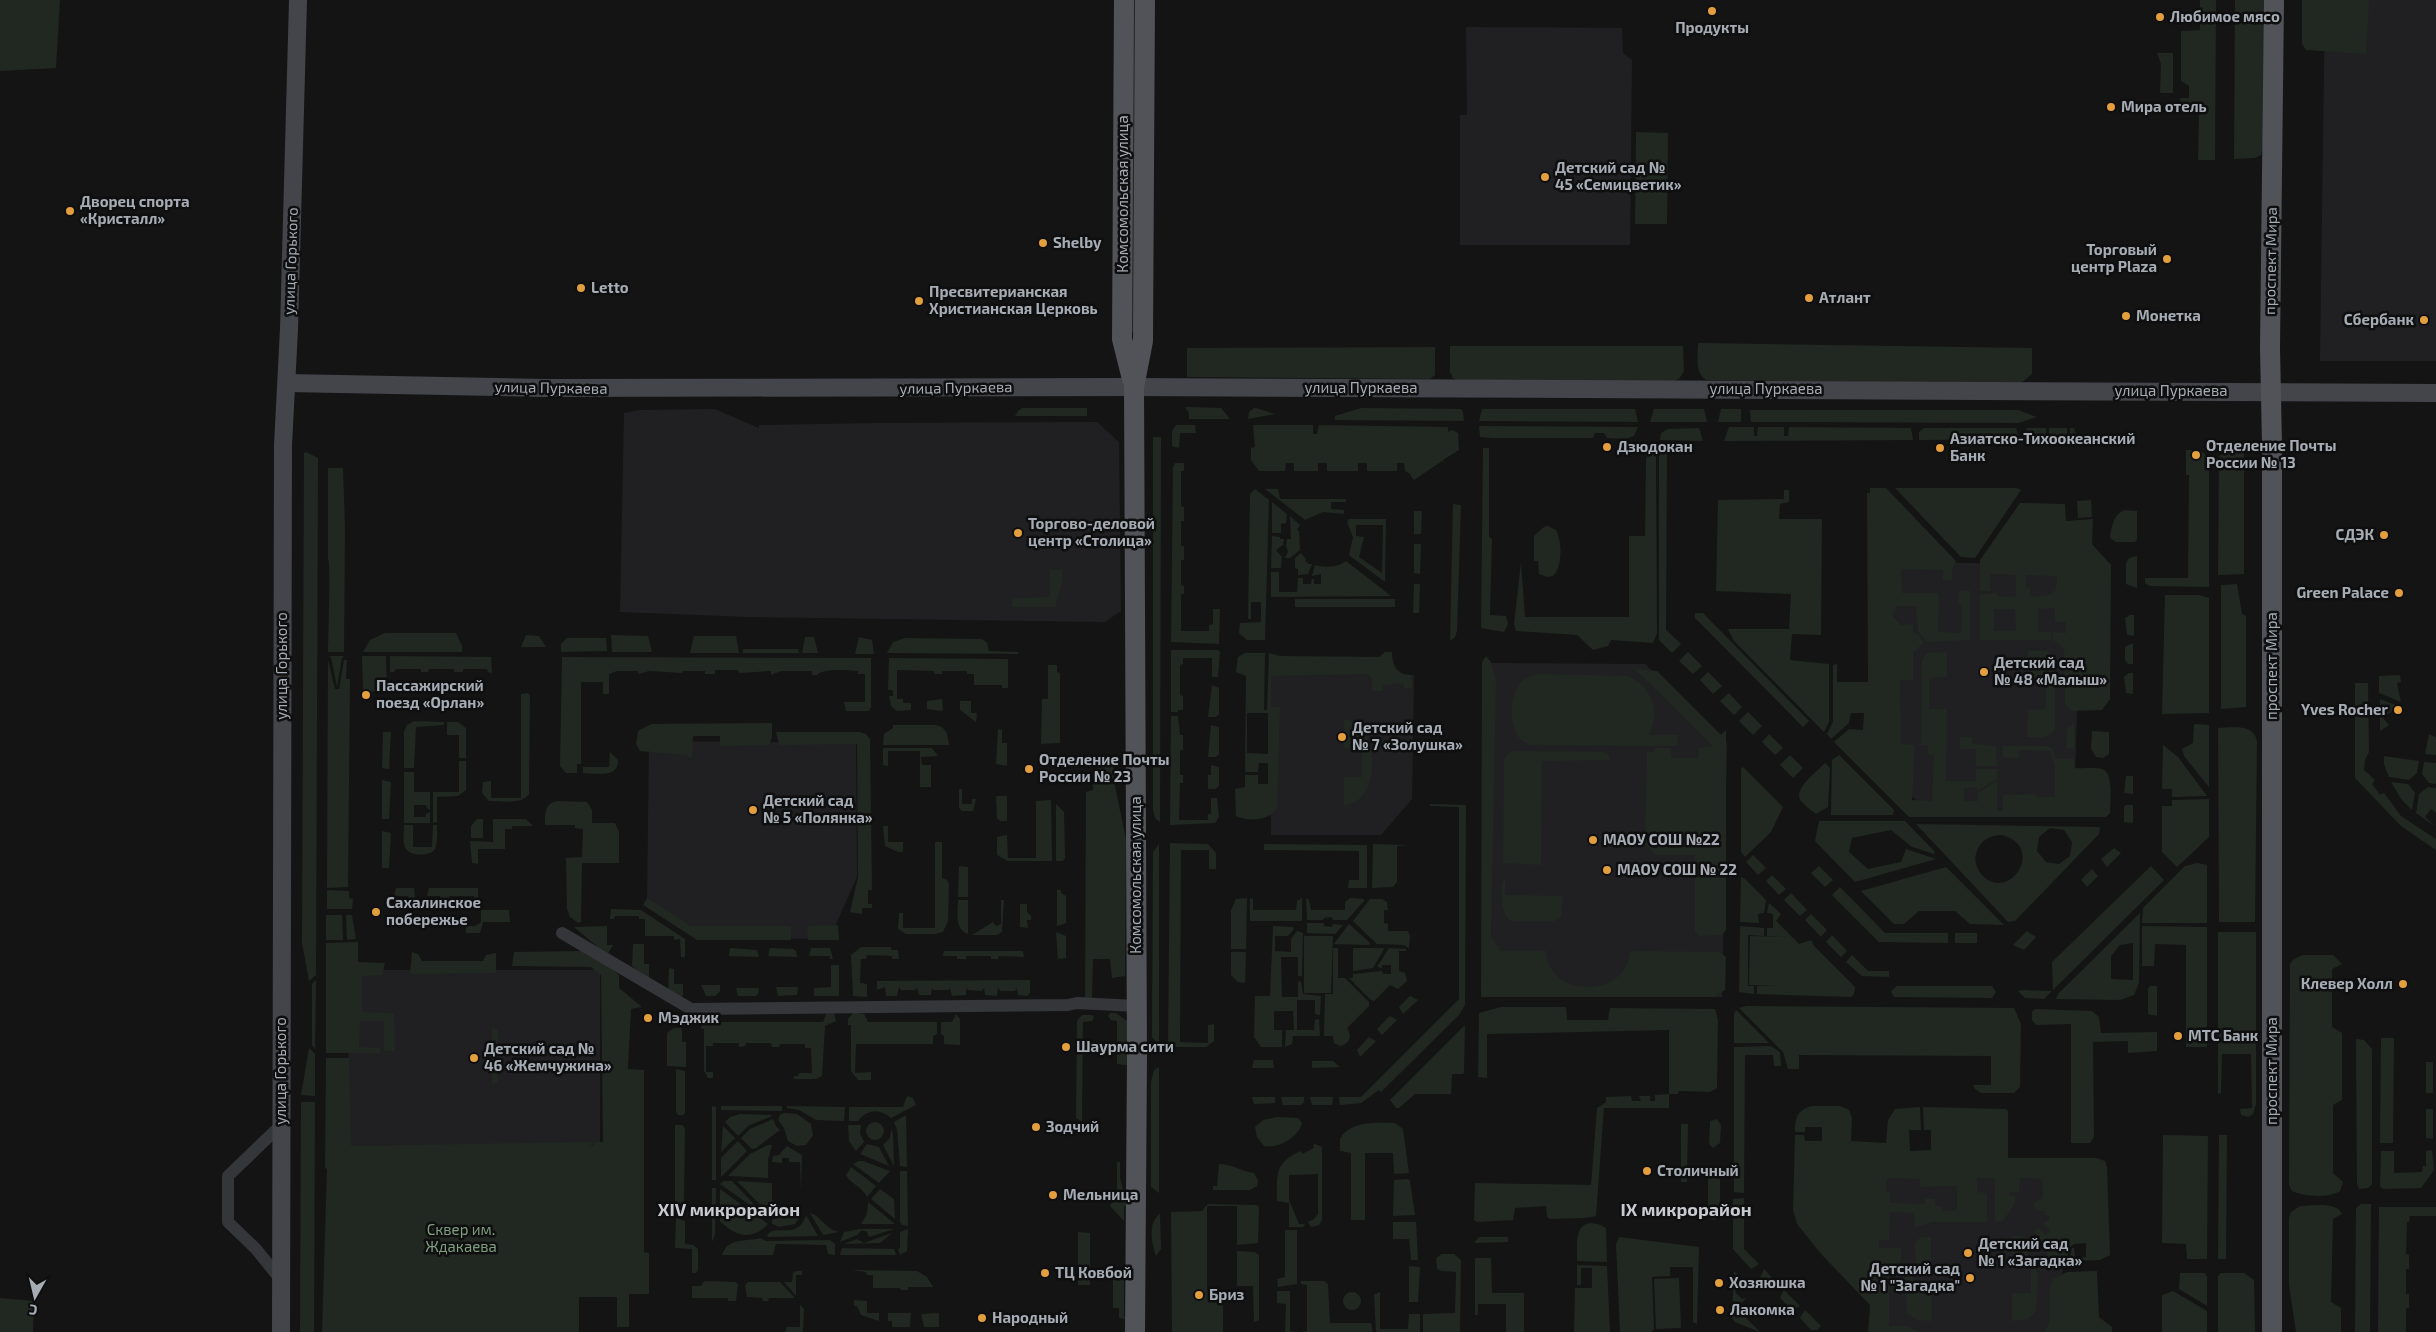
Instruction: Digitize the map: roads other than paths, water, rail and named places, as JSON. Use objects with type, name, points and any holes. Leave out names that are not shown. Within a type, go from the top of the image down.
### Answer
[{"type":"main road","name":"улица Горького","points":[[281,1332],[283,455],[287,383],[298,0]]},
{"type":"main road","name":"Комсомольская улица","points":[[1124,0],[1122,339],[1134,387]]},
{"type":"main road","name":"Комсомольская улица","points":[[1135,1332],[1134,387],[1143,341],[1146,0]]},
{"type":"main road","name":"проспект Мира","points":[[2272,1332],[2272,445],[2270,392],[2274,0]]},
{"type":"main road","name":"улица Пуркаева","points":[[287,383],[553,388],[1134,387],[2436,393]]},
{"type":"street","points":[[562,933],[691,1009],[1068,1005],[1077,1003],[1136,1006]]},
{"type":"street","points":[[280,1126],[228,1176],[228,1222],[256,1249],[281,1280]]},
{"type":"place","name":"Продукты","points":[[1712,11]]},
{"type":"place","name":"Любимое мясо","points":[[2160,17]]},
{"type":"place","name":"Мира отель","points":[[2111,107]]},
{"type":"place","name":"Детский сад № 45 «Семицветик»","points":[[1545,177]]},
{"type":"place","name":"Дворец спорта «Кристалл»","points":[[70,211]]},
{"type":"place","name":"Shelby","points":[[1043,243]]},
{"type":"place","name":"Торговый центр Plaza","points":[[2167,259]]},
{"type":"place","name":"Letto","points":[[581,288]]},
{"type":"place","name":"Атлант","points":[[1809,298]]},
{"type":"place","name":"Пресвитерианская Христианская Церковь","points":[[919,301]]},
{"type":"place","name":"Монетка","points":[[2126,316]]},
{"type":"place","name":"Сбербанк","points":[[2424,320]]},
{"type":"place","name":"Дзюдокан","points":[[1607,447]]},
{"type":"place","name":"Азиатско-Тихоокеанский Банк","points":[[1940,448]]},
{"type":"place","name":"Отделение Почты России № 13","points":[[2196,455]]},
{"type":"place","name":"Торгово-деловой центр «Столица»","points":[[1018,533]]},
{"type":"place","name":"СДЭК","points":[[2384,535]]},
{"type":"place","name":"Green Palace","points":[[2399,593]]},
{"type":"place","name":"Детский сад № 48 «Малыш»","points":[[1984,672]]},
{"type":"place","name":"Пассажирский поезд «Орлан»","points":[[366,695]]},
{"type":"place","name":"Yves Rocher","points":[[2398,710]]},
{"type":"place","name":"Детский сад № 7 «Золушка»","points":[[1342,737]]},
{"type":"place","name":"Отделение Почты России № 23","points":[[1029,769]]},
{"type":"place","name":"Детский сад № 5 «Полянка»","points":[[753,810]]},
{"type":"place","name":"МАОУ СОШ №22","points":[[1593,840]]},
{"type":"place","name":"МАОУ СОШ № 22","points":[[1607,870]]},
{"type":"place","name":"Сахалинское побережье","points":[[376,912]]},
{"type":"place","name":"Клевер Холл","points":[[2403,984]]},
{"type":"place","name":"Мэджик","points":[[648,1018]]},
{"type":"place","name":"МТС Банк","points":[[2178,1036]]},
{"type":"place","name":"Шаурма сити","points":[[1066,1047]]},
{"type":"place","name":"Детский сад № 46 «Жемчужина»","points":[[474,1058]]},
{"type":"place","name":"Зодчий","points":[[1036,1127]]},
{"type":"place","name":"Столичный","points":[[1647,1171]]},
{"type":"place","name":"Мельница","points":[[1053,1195]]},
{"type":"place","name":"Детский сад № 1 «Загадка»","points":[[1968,1253]]},
{"type":"place","name":"ТЦ Ковбой","points":[[1045,1273]]},
{"type":"place","name":"Детский сад № 1 \"Загадка\"","points":[[1970,1278]]},
{"type":"place","name":"Хозяюшка","points":[[1719,1283]]},
{"type":"place","name":"Бриз","points":[[1199,1295]]},
{"type":"place","name":"Лакомка","points":[[1720,1310]]},
{"type":"place","name":"Народный","points":[[982,1318]]},
{"type":"district","name":"XIV микрорайон","points":[[729,1210]]},
{"type":"district","name":"IX микрорайон","points":[[1686,1210]]},
{"type":"park label","name":"Сквер им. Ждакаева","points":[[461,1238]]}]
